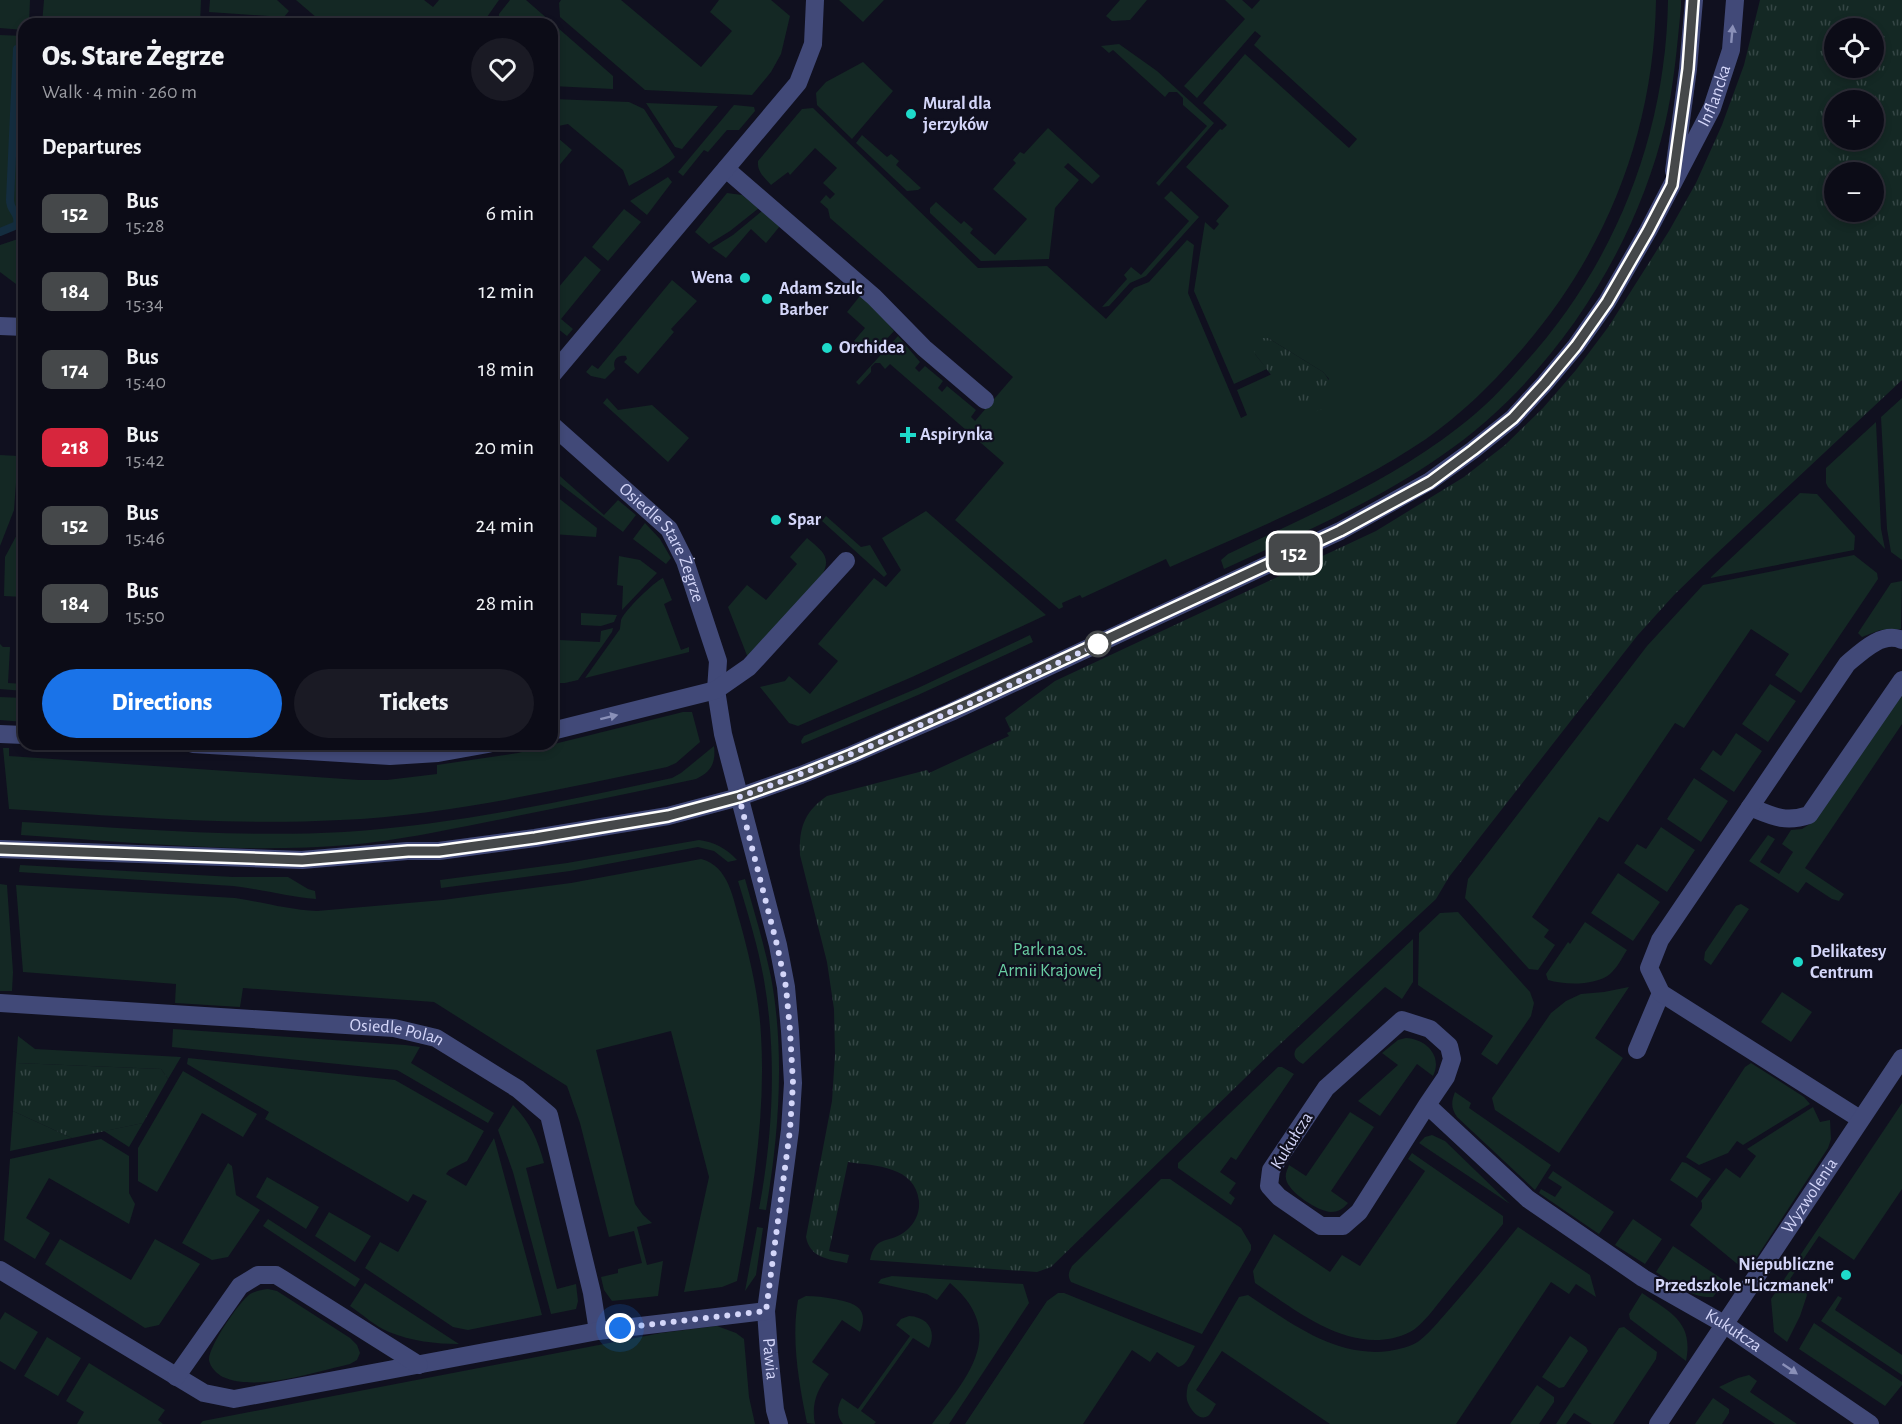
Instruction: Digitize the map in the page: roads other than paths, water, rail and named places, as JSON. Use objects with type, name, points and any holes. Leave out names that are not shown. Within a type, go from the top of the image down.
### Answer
[{"type":"street","points":[[558,368],[798,83],[813,44],[815,0]]},
{"type":"street","name":"Inflancka","points":[[1672,185],[1688,69],[1694,0]]},
{"type":"street","name":"Inflancka","points":[[0,849],[302,860],[408,851],[439,851],[668,816],[739,797],[851,755],[972,702],[1340,531],[1430,482],[1473,450],[1513,418],[1576,346],[1607,302],[1648,231],[1713,108],[1731,50],[1735,0]]},
{"type":"street","points":[[726,169],[874,297],[924,348],[985,400]]},
{"type":"street","points":[[0,326],[18,327]]},
{"type":"street","name":"Osiedle Stare Żegrze","points":[[558,430],[669,529],[685,561],[718,661],[716,690],[723,734],[739,797]]},
{"type":"street","points":[[558,730],[716,690],[749,667],[846,561]]},
{"type":"street","points":[[1860,1119],[1661,993],[1649,968],[1660,940],[1847,664],[1874,642],[1898,638],[1902,640]]},
{"type":"street","points":[[1750,807],[1777,818],[1796,819],[1809,815],[1902,680]]},
{"type":"street","points":[[0,734],[18,735]]},
{"type":"street","points":[[292,750],[390,756],[455,750]]},
{"type":"street","name":"Pawia","points":[[739,797],[777,945],[786,987],[790,1031],[793,1083],[790,1130],[766,1311],[770,1365],[779,1424]]},
{"type":"street","points":[[1637,1050],[1661,993]]},
{"type":"street","name":"Osiedle Polan","points":[[0,1003],[394,1028],[436,1038],[518,1089],[549,1116],[598,1331]]},
{"type":"street","name":"Kukułcza","points":[[1402,1020],[1430,1029],[1449,1046],[1452,1059],[1446,1077],[1427,1105],[1359,1212],[1343,1226],[1321,1226],[1279,1197],[1269,1186],[1271,1170],[1326,1088],[1402,1020]]},
{"type":"street","name":"Wyzwolenia","points":[[1658,1424],[1902,1058]]},
{"type":"street","name":"Kukułcza","points":[[1427,1105],[1528,1199],[1643,1278],[1724,1324],[1870,1424]]},
{"type":"street","points":[[0,1270],[204,1393],[234,1399],[598,1331],[766,1311]]},
{"type":"street","points":[[176,1377],[240,1286],[258,1275],[276,1275],[419,1365]]},
{"type":"waterway","points":[[0,232],[17,225],[17,217],[10,200],[17,49]]},
{"type":"place","name":"Mural dla jerzyków","points":[[911,114]]},
{"type":"place","name":"Wena","points":[[745,278]]},
{"type":"place","name":"Adam Szulc Barber","points":[[767,299]]},
{"type":"place","name":"Orchidea","points":[[827,348]]},
{"type":"place","name":"Aspirynka","points":[[908,435]]},
{"type":"place","name":"Spar","points":[[776,520]]},
{"type":"place","name":"Delikatesy Centrum","points":[[1798,962]]},
{"type":"place","name":"Niepubliczne Przedszkole \"Liczmanek\"","points":[[1846,1275]]},
{"type":"park label","name":"Park na os. Armii Krajowej","points":[[1050,960]]}]
